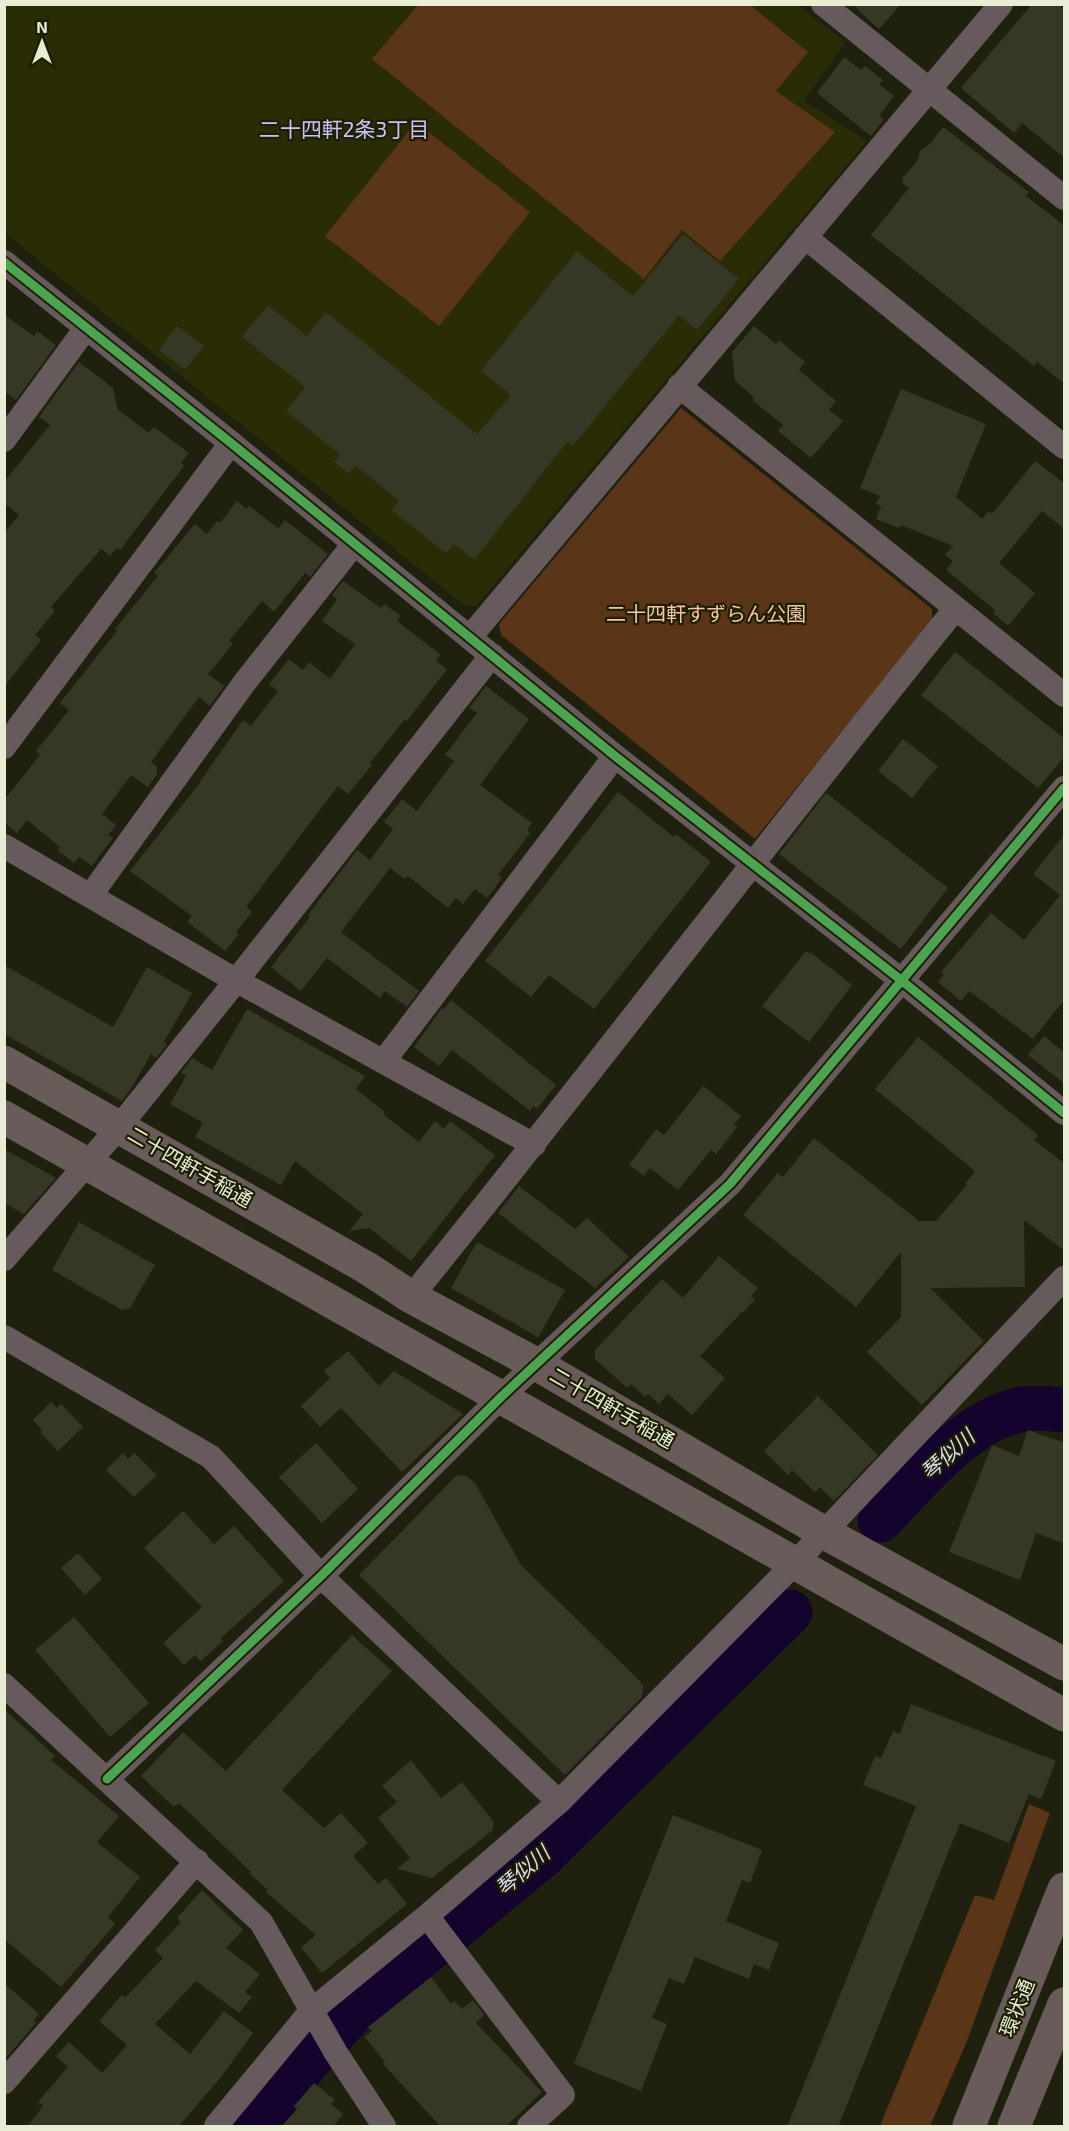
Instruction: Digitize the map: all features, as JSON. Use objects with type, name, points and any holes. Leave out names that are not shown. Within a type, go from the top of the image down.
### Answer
[{"type":"street","points":[[823,4],[1065,198]]},
{"type":"street","points":[[470,637],[1000,4]]},
{"type":"street","points":[[805,237],[1065,447]]},
{"type":"street","points":[[4,262],[231,443],[615,756],[901,980],[1065,1113]]},
{"type":"street","points":[[4,440],[86,328]]},
{"type":"street","points":[[679,386],[1065,695]]},
{"type":"street","points":[[4,747],[231,443]]},
{"type":"street","points":[[90,896],[245,682],[354,544]]},
{"type":"street","points":[[411,1297],[534,1145],[752,863],[956,608]]},
{"type":"street","points":[[4,1259],[119,1127],[492,655]]},
{"type":"street","points":[[383,1062],[615,756]]},
{"type":"street","points":[[107,1779],[321,1576],[502,1396],[538,1365],[730,1184],[1065,788]]},
{"type":"street","points":[[4,846],[236,981],[534,1145]]},
{"type":"street","name":"二十四軒手稲通","points":[[4,1062],[367,1268],[411,1297],[538,1365],[824,1532],[1065,1664]]},
{"type":"street","points":[[4,1117],[1065,1715]]},
{"type":"street","points":[[216,2127],[314,2016],[431,1921],[559,1802],[794,1564],[1065,1278]]},
{"type":"street","points":[[4,1337],[211,1457],[321,1576],[559,1802]]},
{"type":"street","points":[[4,1685],[261,1922],[336,2053],[384,2127]]},
{"type":"street","points":[[4,2082],[197,1861]]},
{"type":"street","name":"環状通","points":[[969,2127],[1065,1889]]},
{"type":"street","points":[[431,1921],[562,2095],[529,2127]]},
{"type":"street","points":[[1016,2125],[1065,2004]]},
{"type":"shaded area","points":[[4,5],[798,5],[845,42],[804,101],[867,141],[476,606],[465,606],[5,233]]},
{"type":"green space","points":[[419,4],[750,5],[808,52],[776,91],[835,132],[720,261],[682,230],[644,279],[372,59]]},
{"type":"green space","points":[[416,122],[530,212],[439,326],[325,236]]},
{"type":"green space","name":"二十四軒すずらん公園","points":[[681,408],[932,609],[932,620],[755,839],[501,635],[499,624]]},
{"type":"green space","points":[[1029,1804],[1050,1813],[965,2046],[930,2126],[880,2126],[975,1895],[994,1900]]},
{"type":"building","points":[[852,4],[901,4],[879,29]]},
{"type":"building","points":[[1032,4],[1057,4],[1065,10],[1065,158],[1022,123],[1014,133],[961,88]]},
{"type":"building","points":[[844,57],[861,70],[865,66],[883,80],[879,84],[894,96],[879,116],[884,119],[871,136],[817,93]]},
{"type":"building","points":[[943,127],[1029,192],[1026,196],[1065,226],[1065,384],[1037,362],[1034,366],[871,235],[909,188],[902,183],[902,179],[917,161],[920,151],[930,144]]},
{"type":"building","points":[[683,234],[739,279],[697,330],[679,315],[573,446],[568,441],[474,560],[454,544],[446,553],[391,510],[399,501],[355,465],[349,474],[334,462],[340,454],[286,411],[305,387],[242,337],[268,305],[307,336],[326,312],[477,434],[511,395],[481,371],[577,251],[633,296]]},
{"type":"building","points":[[4,315],[34,336],[37,331],[56,345],[16,400],[4,391]]},
{"type":"building","points":[[177,326],[204,346],[185,370],[159,350]]},
{"type":"building","points":[[754,326],[776,344],[779,340],[805,362],[799,370],[836,401],[829,410],[843,421],[811,458],[778,431],[783,425],[752,400],[754,397],[735,381],[732,352]]},
{"type":"building","points":[[79,362],[113,388],[118,410],[149,433],[154,427],[189,453],[181,463],[184,466],[120,550],[117,548],[110,556],[101,549],[51,607],[55,611],[35,635],[41,640],[4,687],[4,533],[19,515],[4,503],[4,482],[50,425],[39,417]]},
{"type":"building","points":[[901,389],[986,424],[956,497],[982,519],[989,511],[992,514],[1035,461],[1065,484],[1065,529],[1042,511],[999,563],[1035,593],[1008,626],[993,613],[995,610],[946,570],[953,561],[945,555],[953,546],[901,525],[899,528],[876,519],[881,506],[876,504],[880,496],[860,488]]},
{"type":"building","points":[[237,501],[246,509],[249,506],[278,528],[285,520],[328,554],[310,577],[305,573],[274,612],[262,601],[229,641],[233,644],[208,674],[224,686],[210,706],[199,697],[151,762],[157,767],[157,774],[148,787],[131,775],[102,814],[116,825],[108,835],[113,838],[92,866],[79,857],[74,863],[57,850],[60,847],[27,820],[17,833],[4,822],[4,800],[40,755],[36,751],[69,710],[60,703],[158,576],[154,573],[195,524],[207,534],[217,521],[220,523]]},
{"type":"building","points":[[343,581],[381,608],[384,604],[401,616],[397,621],[441,655],[436,661],[447,669],[407,721],[405,719],[370,763],[373,764],[348,794],[338,786],[246,907],[252,912],[236,932],[239,934],[225,951],[187,922],[192,916],[130,871],[195,789],[243,720],[251,726],[278,691],[269,684],[289,659],[303,670],[309,662],[330,679],[355,644],[322,621],[337,599],[332,595]]},
{"type":"building","points":[[955,652],[1065,739],[1065,756],[1038,788],[921,695]]},
{"type":"building","points":[[486,686],[529,719],[480,785],[532,823],[527,830],[530,833],[498,875],[502,878],[487,898],[475,889],[463,904],[456,898],[448,908],[408,876],[405,879],[390,868],[341,932],[419,991],[407,1007],[385,991],[380,998],[327,958],[301,991],[271,967],[310,917],[308,915],[357,850],[370,860],[393,829],[384,822],[402,799],[417,811],[454,761],[445,755],[477,713],[469,708]]},
{"type":"building","points":[[903,739],[938,766],[912,798],[878,771]]},
{"type":"building","points":[[618,792],[674,837],[676,834],[711,862],[594,1009],[549,975],[531,997],[485,961]]},
{"type":"building","points":[[826,793],[948,888],[901,949],[779,854]]},
{"type":"building","points":[[1065,834],[1065,999],[1033,1039],[969,991],[961,1001],[938,982],[944,975],[941,972],[991,913],[1024,940],[1060,895],[1033,874]]},
{"type":"building","points":[[806,951],[852,985],[809,1042],[762,1006]]},
{"type":"building","points":[[4,965],[113,1027],[147,967],[192,993],[164,1042],[167,1044],[156,1058],[151,1054],[122,1101],[4,1034]]},
{"type":"building","points":[[451,1000],[556,1085],[537,1109],[533,1106],[530,1111],[452,1050],[439,1066],[414,1047],[442,1008],[444,1009]]},
{"type":"building","points":[[247,1009],[365,1076],[356,1089],[419,1142],[435,1121],[444,1129],[450,1121],[495,1155],[411,1261],[369,1228],[349,1231],[363,1214],[295,1161],[281,1185],[195,1137],[203,1123],[170,1104],[186,1076],[181,1073],[192,1058],[212,1070]]},
{"type":"building","points":[[1044,1036],[1065,1053],[1065,1084],[1028,1055]]},
{"type":"building","points":[[918,1037],[1038,1135],[1034,1140],[1065,1164],[1065,1251],[1024,1220],[1025,1287],[930,1288],[984,1341],[922,1405],[867,1352],[901,1317],[901,1252],[856,1307],[743,1215],[778,1173],[783,1177],[814,1138],[919,1221],[936,1221],[967,1185],[965,1184],[975,1171],[875,1089]]},
{"type":"building","points":[[703,1086],[741,1116],[734,1125],[737,1127],[716,1154],[711,1150],[678,1190],[650,1168],[644,1176],[629,1165],[656,1129],[664,1135]]},
{"type":"building","points":[[4,1149],[56,1178],[24,1214],[4,1203]]},
{"type":"building","points":[[519,1186],[575,1229],[587,1218],[629,1257],[595,1288],[498,1213]]},
{"type":"building","points":[[79,1222],[155,1265],[130,1308],[122,1310],[52,1270]]},
{"type":"building","points":[[477,1242],[565,1290],[538,1337],[451,1288]]},
{"type":"building","points":[[719,1256],[758,1288],[751,1296],[755,1299],[700,1356],[725,1378],[692,1415],[668,1394],[659,1404],[648,1394],[645,1397],[631,1384],[627,1388],[595,1359],[595,1350],[662,1279],[683,1298]]},
{"type":"building","points":[[348,1351],[379,1386],[394,1371],[463,1414],[402,1472],[341,1408],[320,1427],[301,1406],[330,1378],[324,1371]]},
{"type":"building","points":[[818,1396],[878,1455],[834,1501],[820,1487],[815,1492],[792,1470],[788,1475],[764,1451]]},
{"type":"building","points":[[51,1402],[57,1408],[61,1404],[83,1427],[58,1451],[40,1432],[42,1430],[33,1420]]},
{"type":"building","points":[[1028,1430],[1065,1443],[1065,1544],[1036,1533],[1020,1580],[949,1552],[992,1445],[1019,1456]]},
{"type":"building","points":[[316,1443],[358,1489],[322,1523],[279,1477]]},
{"type":"building","points":[[123,1453],[128,1459],[134,1453],[157,1475],[134,1497],[106,1470]]},
{"type":"building","points":[[461,1475],[475,1483],[521,1565],[643,1686],[642,1697],[565,1775],[359,1575],[456,1476]]},
{"type":"building","points":[[183,1511],[214,1544],[234,1526],[284,1581],[221,1638],[223,1641],[201,1661],[195,1655],[184,1665],[163,1643],[202,1607],[144,1548]]},
{"type":"building","points":[[78,1553],[102,1579],[85,1595],[61,1568]]},
{"type":"building","points":[[74,1617],[149,1703],[110,1737],[35,1650]]},
{"type":"building","points":[[352,1635],[392,1671],[282,1790],[324,1828],[341,1813],[368,1843],[353,1856],[378,1884],[386,1878],[407,1904],[322,1973],[301,1947],[316,1935],[266,1892],[268,1890],[249,1873],[251,1872],[179,1803],[174,1807],[141,1776],[183,1732],[226,1771]]},
{"type":"building","points":[[911,1704],[1056,1761],[1041,1799],[1029,1794],[1009,1843],[960,1823],[838,2127],[787,2127],[916,1806],[863,1785],[875,1756],[881,1758],[893,1731],[900,1734]]},
{"type":"building","points":[[4,1709],[55,1756],[51,1760],[119,1816],[97,1842],[140,1877],[108,1917],[115,1924],[61,1987],[4,1939]]},
{"type":"building","points":[[411,1760],[441,1798],[462,1782],[493,1821],[493,1830],[432,1878],[397,1869],[410,1858],[378,1818],[397,1802],[382,1786]]},
{"type":"building","points":[[673,1815],[762,1850],[750,1883],[742,1880],[726,1921],[779,1943],[769,1970],[754,1964],[749,1979],[695,1957],[684,1984],[669,1978],[652,2018],[667,2024],[641,2091],[574,2064]]},
{"type":"building","points":[[202,1890],[243,1930],[226,1948],[260,1974],[245,1992],[252,1997],[239,2013],[196,1981],[155,2024],[190,2054],[224,2011],[253,2033],[221,2077],[178,2127],[27,2127],[43,2106],[38,2102],[68,2067],[56,2056],[69,2042],[102,2073],[127,2045],[99,2021],[122,1995],[125,1998],[163,1958],[155,1950],[181,1922],[177,1918]]},
{"type":"building","points":[[431,1977],[451,2004],[454,2001],[462,2009],[473,2000],[484,2015],[476,2023],[542,2092],[505,2127],[441,2127],[383,2064],[385,2062],[365,2037],[372,2031],[368,2027]]},
{"type":"building","points":[[4,1983],[39,2014],[34,2020],[36,2023],[4,2060]]},
{"type":"building","points":[[314,2083],[335,2100],[331,2104],[343,2114],[333,2127],[281,2127],[297,2109],[294,2106]]},
{"type":"waterway","name":"琴似川","points":[[880,1520],[927,1470],[963,1438],[982,1425],[1002,1415],[1023,1409],[1064,1410]]},
{"type":"waterway","name":"琴似川","points":[[253,2126],[352,2013],[542,1856],[790,1612]]},
{"type":"cycle path","points":[[4,262],[231,443],[615,756],[901,980],[1064,1113]]},
{"type":"cycle path","points":[[107,1779],[321,1576],[502,1396],[730,1184],[1064,788]]},
{"type":"district","name":"二十四軒2条3丁目","points":[[344,130]]}]
